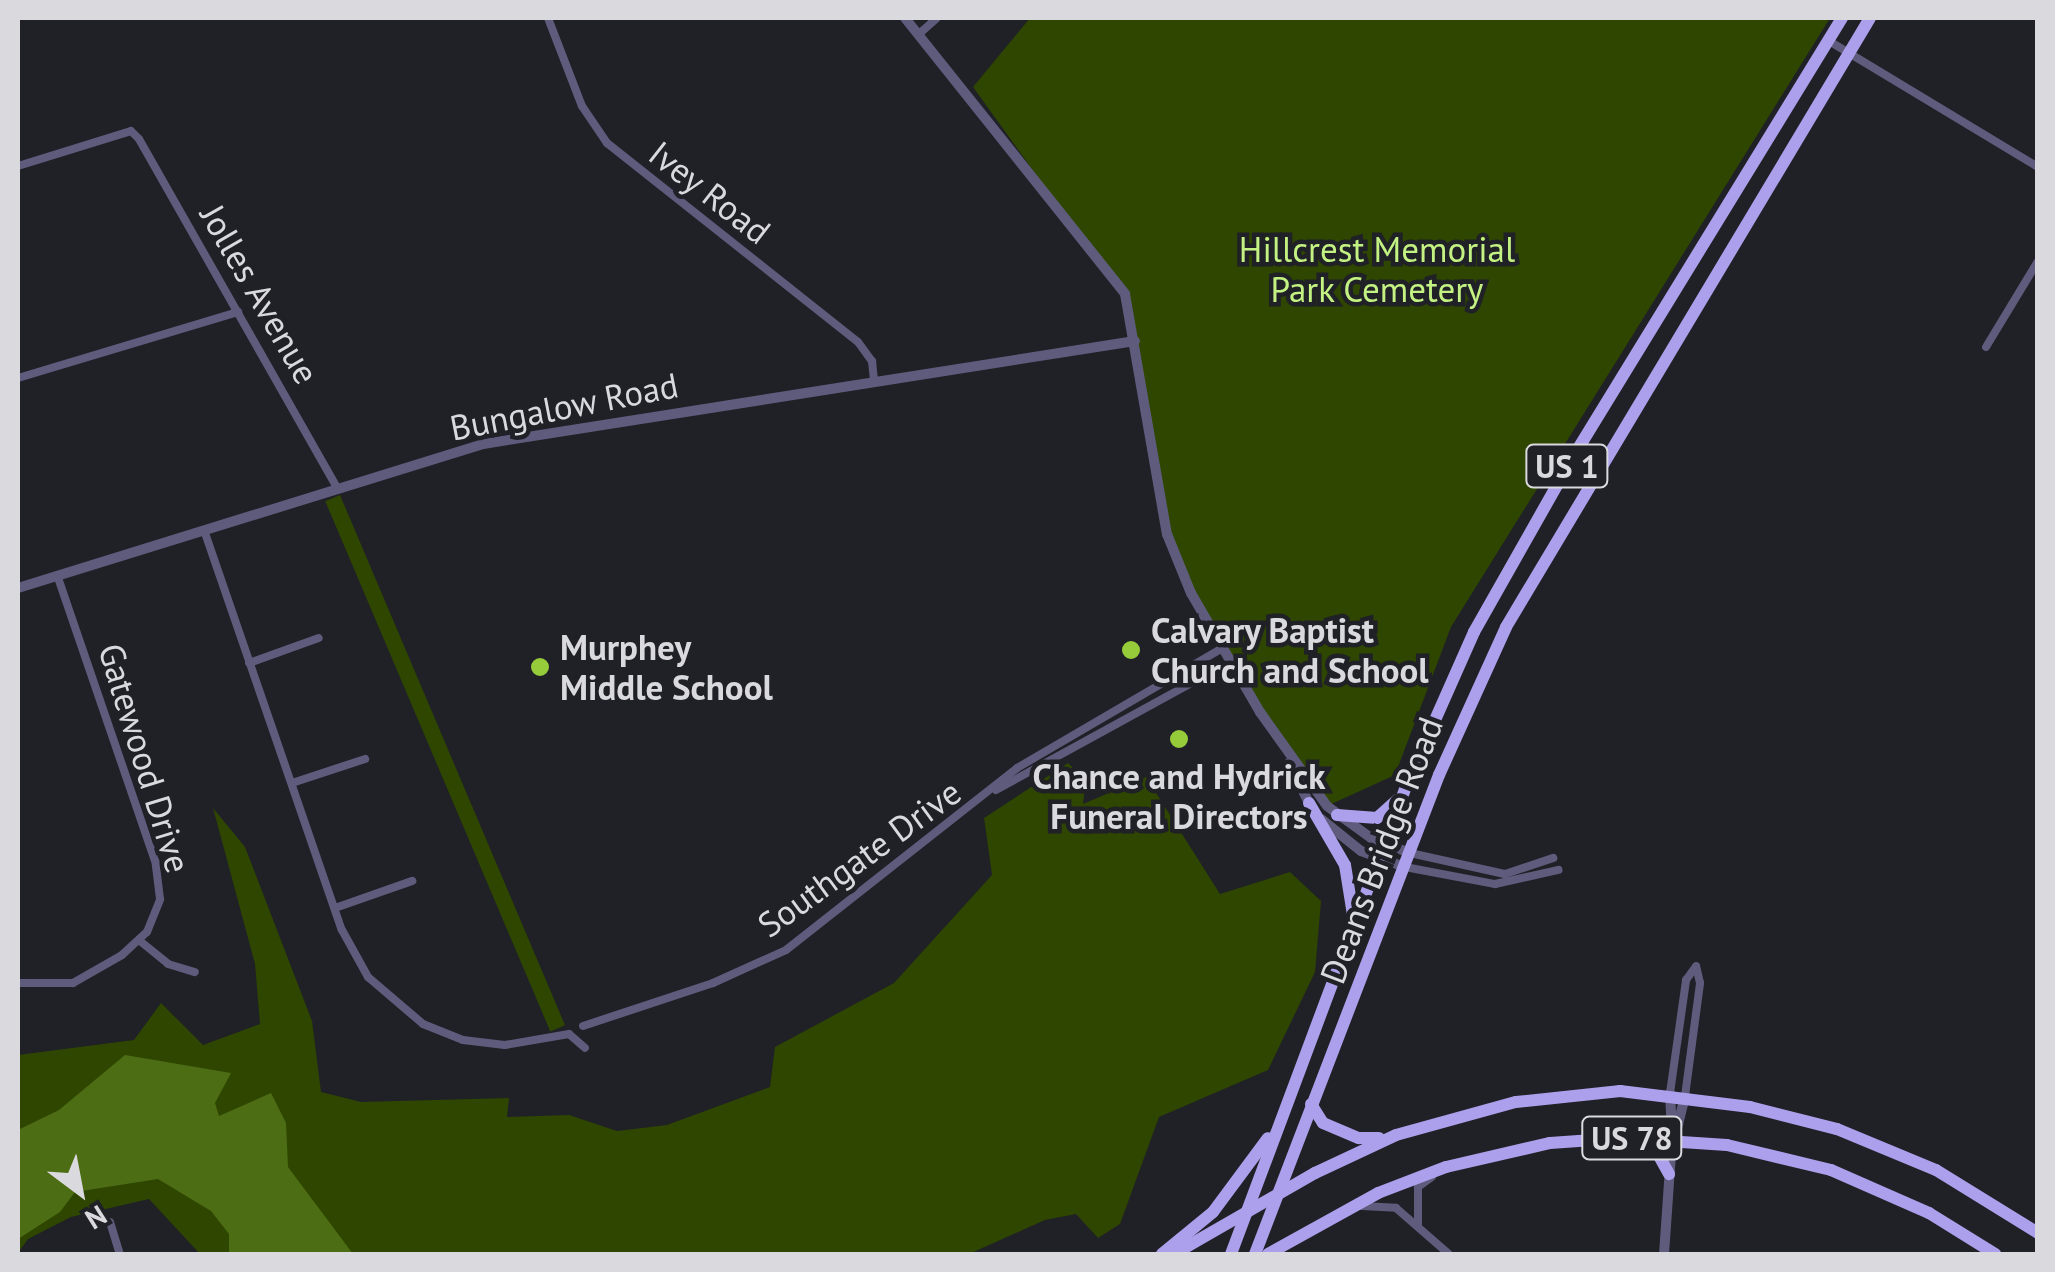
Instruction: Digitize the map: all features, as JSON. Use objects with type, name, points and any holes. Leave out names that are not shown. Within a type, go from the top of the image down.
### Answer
[{"type":"highway","name":"Deans Bridge Road","points":[[1231,1254],[1408,781],[1474,632],[1526,536],[1842,18]]},
{"type":"highway","name":"Deans Bridge Road","points":[[1255,1254],[1474,691],[1522,595],[1870,18]]},
{"type":"highway","points":[[1337,815],[1384,815],[1408,781]]},
{"type":"highway","points":[[1309,803],[1350,878],[1350,939]]},
{"type":"highway","name":"US 78","points":[[1174,1254],[1278,1194],[1396,1135],[1550,1096],[1670,1094],[1804,1119],[1870,1141],[1936,1170],[2038,1232]]},
{"type":"highway","points":[[1311,1104],[1323,1123],[1359,1138],[1396,1135]]},
{"type":"highway","name":"US 1","points":[[1162,1254],[1234,1189],[1287,1106]]},
{"type":"highway","name":"US 78","points":[[1268,1254],[1348,1209],[1446,1168],[1550,1144],[1673,1140],[1762,1152],[1831,1170],[1928,1213],[1995,1254]]},
{"type":"highway","points":[[1550,1144],[1645,1147],[1662,1158],[1669,1174]]},
{"type":"street","name":"Ivey Road","points":[[548,18],[576,93],[607,143],[858,342],[872,361],[874,380]]},
{"type":"street","points":[[905,18],[1116,276],[1135,340],[1166,534],[1222,648],[1288,757],[1309,803],[1348,842],[1379,858],[1505,874],[1552,858]]},
{"type":"street","points":[[918,34],[936,18]]},
{"type":"street","points":[[1828,40],[2038,167]]},
{"type":"street","name":"Jolles Avenue","points":[[18,166],[131,131],[337,488]]},
{"type":"street","points":[[1986,347],[2038,261]]},
{"type":"street","points":[[18,378],[238,312]]},
{"type":"street","name":"Bungalow Road","points":[[18,588],[337,488],[538,432],[1135,340]]},
{"type":"street","points":[[204,530],[334,908],[368,977],[423,1024],[505,1045],[569,1034],[585,1048]]},
{"type":"street","name":"Gatewood Drive","points":[[57,575],[158,873],[157,910],[140,941]]},
{"type":"street","points":[[249,663],[319,638]]},
{"type":"street","name":"Southgate Drive","points":[[996,790],[1017,768],[1222,648]]},
{"type":"street","name":"Southgate Drive","points":[[582,1026],[713,983],[786,950],[996,790],[1230,662]]},
{"type":"street","points":[[1288,757],[1337,815],[1407,860],[1494,884],[1558,870]]},
{"type":"street","points":[[292,783],[365,758]]},
{"type":"street","points":[[334,908],[412,880]]},
{"type":"street","points":[[18,983],[74,982],[140,941],[168,964],[196,972]]},
{"type":"street","points":[[1664,1254],[1673,1140],[1685,1096],[1700,983],[1696,966],[1686,980],[1679,1024],[1670,1094],[1673,1140]]},
{"type":"street","points":[[1418,1224],[1418,1187],[1446,1168]]},
{"type":"street","points":[[1348,1209],[1385,1205],[1418,1224],[1449,1254]]},
{"type":"street","points":[[110,1222],[120,1254]]},
{"type":"green space","name":"Hillcrest Memorial Park Cemetery","points":[[1030,18],[1830,18],[1451,627],[1395,775],[1327,806],[1207,623],[1160,509],[1129,304],[973,87]]},
{"type":"green space","points":[[340,495],[565,1025],[550,1031],[325,501]]},
{"type":"green space","points":[[1068,763],[1086,781],[1083,804],[1146,777],[1220,894],[1290,872],[1321,901],[1315,972],[1268,1070],[1159,1117],[1120,1224],[1098,1238],[1076,1214],[1045,1220],[969,1254],[200,1254],[149,1199],[71,1217],[28,1239],[18,1253],[18,1055],[134,1040],[161,1003],[203,1045],[260,1024],[255,964],[213,808],[245,847],[312,1021],[321,1092],[361,1102],[509,1098],[507,1117],[569,1115],[617,1131],[667,1125],[770,1087],[775,1047],[894,983],[992,875],[984,818]]},
{"type":"shaded area","points":[[125,1055],[231,1073],[215,1103],[219,1116],[271,1093],[286,1123],[288,1167],[353,1254],[229,1254],[229,1234],[211,1211],[158,1179],[75,1192],[60,1212],[18,1239],[18,1130],[59,1110]]},
{"type":"place","name":"Calvary Baptist Church and School","points":[[1131,650]]},
{"type":"place","name":"Murphey Middle School","points":[[540,667]]},
{"type":"place","name":"Chance and Hydrick Funeral Directors","points":[[1179,739]]}]
